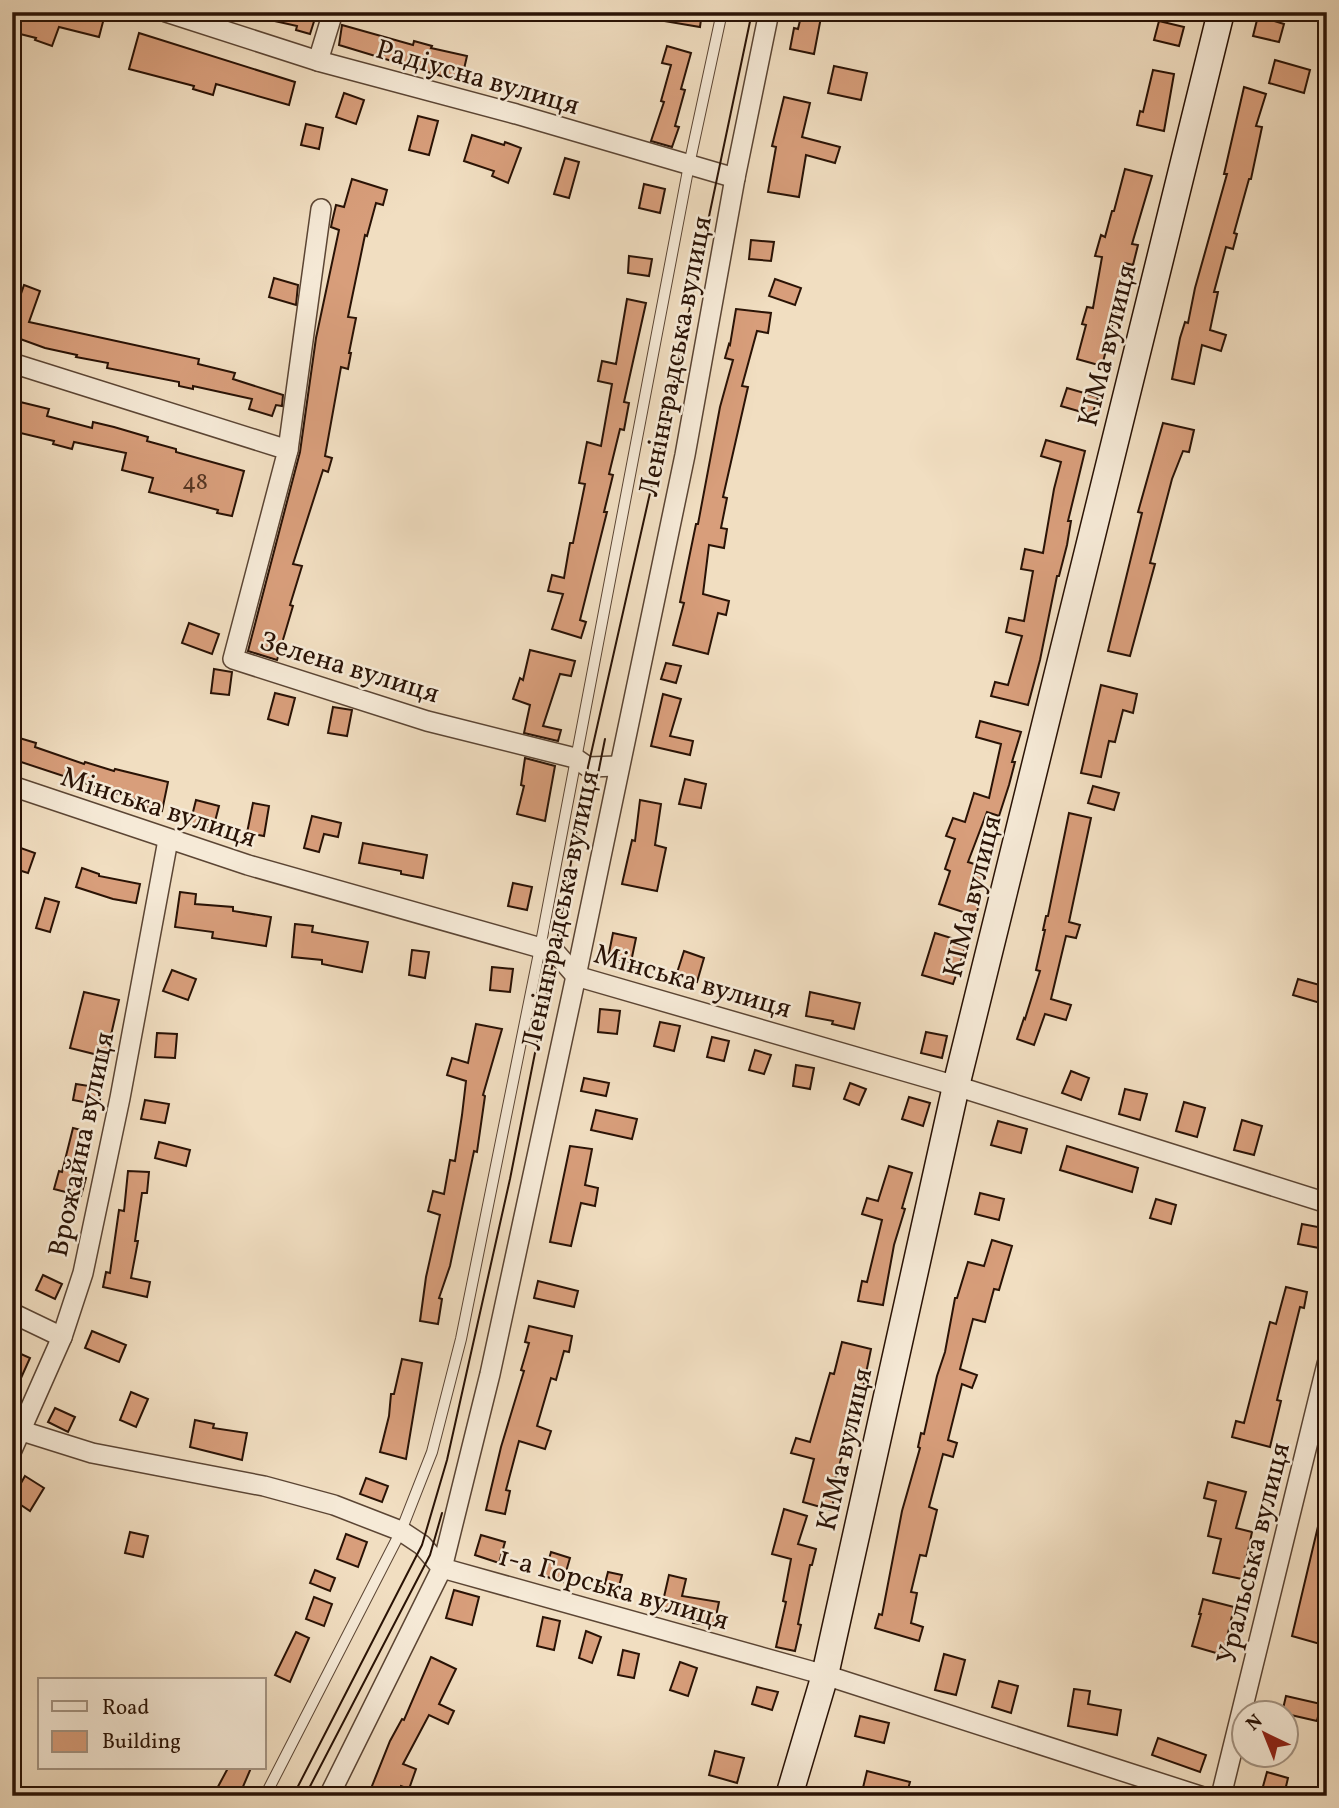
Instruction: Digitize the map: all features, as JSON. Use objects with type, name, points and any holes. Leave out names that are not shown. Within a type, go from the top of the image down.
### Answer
[{"type":"street","name":"Радіусна вулиця","points":[[166,12],[318,61],[516,114],[735,178]]},
{"type":"street","points":[[318,61],[333,12]]},
{"type":"street","name":"Ленінградська вулиця","points":[[329,1796],[442,1568],[489,1374],[576,975],[685,455],[735,178],[769,12]]},
{"type":"street","name":"КІМа вулиця","points":[[789,1796],[825,1675],[956,1086],[1221,12]]},
{"type":"street","name":"Зелена вулиця","points":[[321,209],[288,450],[233,659],[427,721],[575,758],[588,766],[618,766]]},
{"type":"street","points":[[12,363],[288,450]]},
{"type":"street","name":"Мінська вулиця","points":[[12,786],[248,865],[555,952],[576,975],[956,1086],[1327,1203]]},
{"type":"street","name":"Врожайна вулиця","points":[[12,1450],[62,1337],[83,1273],[120,1098],[168,839]]},
{"type":"street","points":[[12,1313],[62,1337]]},
{"type":"street","name":"Уральська вулиця","points":[[1221,1796],[1327,1364]]},
{"type":"street","points":[[22,1431],[92,1452],[264,1486],[334,1505],[401,1531],[422,1545],[442,1568]]},
{"type":"street","name":"1-а Горська вулиця","points":[[442,1568],[825,1675],[1200,1796]]},
{"type":"lane","points":[[265,1796],[401,1531],[432,1452],[461,1339],[540,948],[689,165],[722,12]]},
{"type":"building","points":[[12,12],[83,12],[104,18],[99,37],[59,27],[52,46],[35,40],[36,38],[12,32]]},
{"type":"building","points":[[262,12],[317,12],[310,34],[296,30],[297,26],[261,18]]},
{"type":"building","points":[[659,12],[702,12],[700,27],[658,20]]},
{"type":"building","points":[[802,12],[822,12],[814,54],[790,49],[794,28],[798,29]]},
{"type":"building","points":[[1258,16],[1284,24],[1279,42],[1253,36]]},
{"type":"building","points":[[1159,21],[1184,27],[1179,46],[1154,40]]},
{"type":"building","points":[[342,25],[413,45],[414,41],[432,46],[431,48],[467,56],[461,82],[339,45]]},
{"type":"building","points":[[139,33],[295,82],[289,105],[216,84],[213,95],[193,89],[194,86],[129,69]]},
{"type":"building","points":[[667,46],[691,53],[675,126],[679,127],[672,147],[651,141],[664,102],[661,101],[671,65],[662,63]]},
{"type":"building","points":[[1275,60],[1310,70],[1304,93],[1269,83]]},
{"type":"building","points":[[834,66],[867,73],[861,100],[828,93]]},
{"type":"building","points":[[1153,70],[1174,74],[1164,131],[1137,125],[1140,111],[1143,112]]},
{"type":"building","points":[[1244,87],[1266,94],[1256,126],[1262,127],[1251,179],[1234,233],[1237,234],[1233,249],[1226,247],[1214,292],[1218,292],[1210,330],[1226,335],[1221,351],[1202,345],[1194,384],[1172,379],[1180,338],[1185,322],[1188,323],[1227,174],[1224,174]]},
{"type":"building","points":[[344,93],[364,100],[356,124],[336,117]]},
{"type":"building","points":[[784,97],[810,103],[802,137],[840,147],[835,163],[806,155],[799,197],[768,192],[776,147],[772,146]]},
{"type":"building","points":[[418,116],[438,121],[429,155],[409,150]]},
{"type":"building","points":[[306,124],[323,128],[319,149],[301,145]]},
{"type":"building","points":[[472,135],[521,148],[508,183],[492,176],[494,171],[464,161]]},
{"type":"building","points":[[565,158],[579,162],[569,198],[554,194]]},
{"type":"building","points":[[1125,169],[1152,176],[1132,244],[1138,245],[1133,265],[1125,263],[1102,366],[1077,359],[1086,325],[1082,324],[1087,307],[1093,308],[1102,257],[1095,256],[1101,235],[1105,237],[1114,211]]},
{"type":"building","points":[[352,179],[387,190],[383,205],[376,203],[367,236],[365,235],[348,317],[356,318],[351,353],[348,369],[341,367],[325,456],[332,458],[328,472],[323,470],[293,564],[302,566],[277,660],[248,651],[300,452],[316,338],[339,230],[331,227],[332,222],[336,205],[344,207]]},
{"type":"building","points":[[644,184],[665,189],[660,213],[639,208]]},
{"type":"building","points":[[751,240],[774,242],[771,261],[749,259]]},
{"type":"building","points":[[629,256],[652,259],[649,276],[628,273]]},
{"type":"building","points":[[274,278],[298,285],[296,305],[269,297]]},
{"type":"building","points":[[775,279],[801,288],[795,305],[769,296]]},
{"type":"building","points":[[24,285],[40,291],[29,322],[199,359],[198,364],[235,373],[233,379],[283,395],[282,406],[276,405],[272,416],[249,409],[252,399],[193,386],[193,389],[179,386],[179,382],[107,368],[108,363],[76,357],[77,355],[45,348],[12,336],[12,320]]},
{"type":"building","points":[[627,299],[646,303],[624,402],[629,403],[624,430],[620,429],[609,474],[613,475],[604,512],[607,512],[580,620],[586,622],[581,638],[552,629],[563,594],[548,591],[552,575],[564,578],[585,484],[579,483],[587,442],[601,446],[612,384],[598,381],[602,361],[616,364]]},
{"type":"building","points":[[736,309],[771,313],[768,333],[757,331],[742,386],[748,387],[723,497],[727,498],[721,528],[727,529],[724,548],[709,545],[703,594],[729,601],[726,615],[718,613],[708,654],[673,645],[684,603],[680,602],[720,407],[733,360],[725,358]]},
{"type":"building","points":[[1067,388],[1098,397],[1092,415],[1061,406]]},
{"type":"building","points":[[12,400],[49,409],[47,416],[92,428],[93,422],[114,427],[148,437],[147,441],[176,449],[176,452],[244,471],[232,516],[149,492],[153,478],[122,470],[126,453],[74,442],[72,449],[53,444],[54,441],[12,431]]},
{"type":"building","points":[[1163,423],[1194,430],[1189,452],[1183,451],[1172,479],[1150,563],[1155,564],[1130,656],[1108,651],[1142,513],[1138,512]]},
{"type":"building","points":[[1046,440],[1085,451],[1068,521],[1071,521],[1067,545],[1057,576],[1028,705],[991,696],[995,682],[1008,685],[1022,636],[1006,632],[1009,618],[1024,621],[1033,571],[1021,569],[1025,549],[1043,553],[1061,462],[1041,456]]},
{"type":"building","points":[[189,623],[219,634],[212,654],[182,643]]},
{"type":"building","points":[[530,650],[575,661],[571,676],[560,674],[543,726],[561,730],[558,741],[524,733],[530,705],[513,699],[520,678],[523,680]]},
{"type":"building","points":[[666,663],[681,666],[676,683],[661,679]]},
{"type":"building","points":[[214,669],[232,672],[229,695],[211,693]]},
{"type":"building","points":[[1101,685],[1137,694],[1133,713],[1123,710],[1115,742],[1109,741],[1101,777],[1081,773]]},
{"type":"building","points":[[275,693],[295,698],[288,725],[268,719]]},
{"type":"building","points":[[663,694],[681,699],[670,736],[693,741],[690,755],[651,746]]},
{"type":"building","points":[[333,707],[352,710],[347,736],[328,733]]},
{"type":"building","points":[[980,721],[1021,732],[999,816],[987,812],[968,862],[987,868],[976,899],[981,901],[975,916],[939,904],[950,871],[945,869],[955,839],[946,836],[953,818],[965,822],[974,793],[989,798],[1001,744],[976,737]]},
{"type":"building","points":[[16,737],[36,743],[35,747],[84,764],[85,762],[168,782],[162,811],[141,806],[142,802],[12,759]]},
{"type":"building","points":[[525,758],[555,766],[545,821],[517,814],[524,786],[521,785]]},
{"type":"building","points":[[685,779],[706,784],[701,808],[679,804]]},
{"type":"building","points":[[1093,786],[1119,793],[1114,810],[1088,803]]},
{"type":"building","points":[[196,800],[219,806],[213,829],[190,824]]},
{"type":"building","points":[[640,800],[661,804],[655,845],[666,848],[657,891],[622,884],[632,840],[635,841]]},
{"type":"building","points":[[253,803],[269,806],[264,836],[247,833]]},
{"type":"building","points":[[1069,813],[1091,818],[1069,922],[1080,925],[1076,938],[1066,936],[1051,999],[1071,1005],[1066,1020],[1045,1014],[1034,1045],[1017,1039],[1040,971],[1036,970],[1043,930]]},
{"type":"building","points":[[312,816],[341,823],[338,837],[324,834],[319,852],[304,848]]},
{"type":"building","points":[[363,843],[427,855],[423,878],[359,863]]},
{"type":"building","points":[[15,846],[35,853],[28,873],[12,868]]},
{"type":"building","points":[[82,868],[99,876],[140,884],[136,903],[76,887]]},
{"type":"building","points":[[513,883],[532,887],[527,910],[508,906]]},
{"type":"building","points":[[180,892],[196,894],[195,904],[233,907],[233,911],[271,917],[266,946],[212,938],[213,932],[175,927]]},
{"type":"building","points":[[45,898],[59,902],[50,932],[36,928]]},
{"type":"building","points":[[295,924],[313,926],[312,932],[368,942],[362,972],[322,964],[322,960],[292,957]]},
{"type":"building","points":[[613,933],[636,938],[631,962],[608,958]]},
{"type":"building","points":[[935,933],[967,943],[953,984],[922,975]]},
{"type":"building","points":[[412,950],[429,952],[425,978],[409,975]]},
{"type":"building","points":[[684,951],[704,958],[697,982],[676,976]]},
{"type":"building","points":[[492,967],[513,969],[510,992],[490,990]]},
{"type":"building","points":[[172,970],[196,979],[188,1000],[163,991]]},
{"type":"building","points":[[1298,979],[1327,987],[1327,1005],[1293,995]]},
{"type":"building","points":[[84,992],[119,1000],[106,1057],[70,1048]]},
{"type":"building","points":[[810,992],[860,1003],[854,1029],[832,1024],[833,1021],[806,1016]]},
{"type":"building","points":[[600,1009],[620,1011],[617,1034],[598,1032]]},
{"type":"building","points":[[660,1022],[680,1026],[674,1051],[654,1046]]},
{"type":"building","points":[[476,1024],[502,1029],[483,1095],[477,1152],[474,1151],[450,1266],[439,1298],[442,1299],[438,1324],[420,1321],[426,1277],[440,1215],[428,1211],[433,1191],[444,1194],[450,1160],[455,1161],[462,1115],[466,1081],[447,1075],[452,1058],[468,1063]]},
{"type":"building","points":[[926,1032],[947,1036],[942,1058],[921,1053]]},
{"type":"building","points":[[157,1033],[177,1034],[175,1058],[155,1057]]},
{"type":"building","points":[[712,1037],[729,1041],[724,1061],[707,1057]]},
{"type":"building","points":[[755,1050],[771,1055],[764,1074],[749,1070]]},
{"type":"building","points":[[796,1065],[814,1068],[810,1089],[793,1086]]},
{"type":"building","points":[[1071,1071],[1089,1078],[1081,1100],[1062,1093]]},
{"type":"building","points":[[584,1078],[609,1083],[606,1096],[581,1091]]},
{"type":"building","points":[[850,1083],[866,1089],[859,1105],[844,1099]]},
{"type":"building","points":[[76,1084],[102,1088],[99,1105],[73,1100]]},
{"type":"building","points":[[1125,1089],[1147,1094],[1140,1120],[1119,1114]]},
{"type":"building","points":[[909,1097],[930,1103],[923,1126],[902,1119]]},
{"type":"building","points":[[145,1100],[169,1104],[165,1123],[141,1119]]},
{"type":"building","points":[[1184,1102],[1205,1108],[1197,1137],[1176,1131]]},
{"type":"building","points":[[596,1110],[637,1119],[632,1139],[591,1130]]},
{"type":"building","points":[[1242,1120],[1262,1126],[1254,1155],[1234,1150]]},
{"type":"building","points":[[998,1121],[1027,1129],[1021,1153],[991,1145]]},
{"type":"building","points":[[73,1128],[93,1133],[81,1196],[54,1189],[59,1171],[62,1172]]},
{"type":"building","points":[[159,1142],[190,1150],[186,1166],[155,1158]]},
{"type":"building","points":[[570,1146],[592,1149],[585,1185],[598,1188],[595,1206],[581,1203],[571,1246],[550,1242]]},
{"type":"building","points":[[1067,1146],[1138,1168],[1132,1192],[1060,1170]]},
{"type":"building","points":[[889,1166],[912,1173],[902,1208],[905,1209],[894,1245],[883,1305],[858,1301],[862,1281],[867,1282],[882,1220],[862,1214],[867,1198],[878,1201]]},
{"type":"building","points":[[128,1171],[149,1172],[147,1193],[142,1193],[135,1241],[138,1241],[131,1278],[150,1282],[147,1297],[103,1287],[106,1272],[110,1273],[119,1210],[124,1211]]},
{"type":"building","points":[[980,1193],[1004,1199],[999,1220],[975,1214]]},
{"type":"building","points":[[1156,1199],[1176,1205],[1171,1224],[1150,1218]]},
{"type":"building","points":[[1302,1224],[1323,1228],[1319,1248],[1298,1244]]},
{"type":"building","points":[[992,1240],[1012,1246],[999,1290],[994,1289],[985,1322],[973,1319],[960,1369],[977,1375],[972,1388],[962,1384],[948,1440],[957,1443],[953,1457],[943,1454],[929,1507],[937,1510],[926,1556],[920,1555],[911,1592],[917,1593],[911,1623],[923,1627],[919,1641],[875,1628],[879,1614],[882,1615],[902,1511],[945,1352],[955,1298],[968,1262],[984,1266]]},
{"type":"building","points":[[43,1275],[62,1284],[55,1299],[36,1290]]},
{"type":"building","points":[[538,1281],[578,1291],[574,1307],[534,1298]]},
{"type":"building","points":[[1286,1287],[1307,1292],[1304,1308],[1300,1307],[1277,1400],[1281,1401],[1270,1447],[1232,1437],[1236,1421],[1244,1423],[1270,1322],[1276,1324]]},
{"type":"building","points":[[529,1326],[572,1336],[569,1352],[564,1351],[556,1380],[551,1378],[537,1426],[551,1431],[545,1449],[519,1441],[506,1490],[510,1491],[505,1514],[486,1510],[501,1447],[524,1371],[521,1370],[529,1343],[525,1342]]},
{"type":"building","points":[[92,1331],[126,1345],[119,1362],[85,1348]]},
{"type":"building","points":[[842,1342],[871,1349],[864,1383],[833,1486],[837,1488],[831,1510],[803,1502],[814,1459],[791,1453],[796,1438],[810,1442],[830,1373],[834,1374]]},
{"type":"building","points":[[12,1350],[30,1358],[12,1398]]},
{"type":"building","points":[[402,1359],[422,1363],[406,1459],[380,1452],[389,1416],[391,1394],[394,1394]]},
{"type":"building","points":[[131,1392],[148,1399],[136,1427],[120,1420]]},
{"type":"building","points":[[55,1408],[75,1417],[68,1432],[48,1422]]},
{"type":"building","points":[[195,1420],[214,1424],[213,1428],[247,1433],[242,1460],[190,1447]]},
{"type":"building","points":[[25,1476],[44,1488],[30,1511],[12,1499]]},
{"type":"building","points":[[366,1478],[388,1486],[382,1502],[360,1494]]},
{"type":"building","points":[[1208,1482],[1246,1492],[1236,1528],[1252,1532],[1242,1579],[1213,1573],[1221,1539],[1208,1536],[1216,1501],[1204,1498]]},
{"type":"building","points":[[784,1509],[807,1516],[798,1544],[816,1549],[810,1565],[795,1651],[776,1647],[786,1602],[783,1601],[791,1559],[772,1554]]},
{"type":"building","points":[[1320,1518],[1327,1519],[1327,1646],[1292,1636]]},
{"type":"building","points":[[130,1532],[148,1536],[143,1557],[125,1553]]},
{"type":"building","points":[[346,1534],[367,1542],[358,1567],[337,1559]]},
{"type":"building","points":[[481,1535],[505,1542],[499,1563],[475,1555]]},
{"type":"building","points":[[551,1552],[570,1558],[563,1582],[544,1576]]},
{"type":"building","points":[[315,1570],[335,1578],[330,1591],[310,1583]]},
{"type":"building","points":[[608,1572],[622,1575],[617,1594],[603,1591]]},
{"type":"building","points":[[669,1575],[686,1579],[682,1596],[719,1602],[714,1626],[693,1623],[694,1618],[661,1610]]},
{"type":"building","points":[[454,1590],[479,1597],[472,1625],[446,1618]]},
{"type":"building","points":[[314,1597],[332,1604],[324,1626],[306,1619]]},
{"type":"building","points":[[1203,1599],[1234,1607],[1223,1655],[1192,1646]]},
{"type":"building","points":[[543,1617],[560,1621],[554,1650],[537,1646]]},
{"type":"building","points":[[586,1631],[601,1637],[592,1663],[579,1658]]},
{"type":"building","points":[[296,1632],[309,1638],[290,1682],[275,1675]]},
{"type":"building","points":[[623,1650],[639,1654],[634,1678],[618,1675]]},
{"type":"building","points":[[944,1654],[965,1660],[956,1695],[935,1690]]},
{"type":"building","points":[[431,1657],[456,1669],[439,1704],[454,1711],[448,1724],[429,1715],[403,1764],[416,1769],[409,1789],[401,1786],[398,1796],[368,1796],[390,1741],[402,1719],[404,1720]]},
{"type":"building","points":[[680,1662],[697,1668],[688,1696],[670,1690]]},
{"type":"building","points":[[999,1681],[1018,1686],[1011,1713],[992,1707]]},
{"type":"building","points":[[757,1687],[778,1692],[772,1710],[752,1704]]},
{"type":"building","points":[[1074,1689],[1090,1691],[1088,1704],[1121,1710],[1117,1735],[1068,1726]]},
{"type":"building","points":[[1286,1696],[1321,1704],[1317,1721],[1300,1717],[1300,1700],[1285,1700]]},
{"type":"building","points":[[860,1716],[889,1723],[884,1743],[855,1736]]},
{"type":"building","points":[[1158,1738],[1206,1755],[1200,1772],[1152,1755]]},
{"type":"building","points":[[715,1751],[744,1758],[737,1783],[709,1775]]},
{"type":"building","points":[[227,1770],[250,1770],[239,1796],[213,1796]]},
{"type":"building","points":[[867,1771],[910,1782],[906,1796],[861,1796]]},
{"type":"building","points":[[1267,1772],[1288,1778],[1284,1795],[1262,1790]]},
{"type":"tram line","points":[[293,1796],[422,1545],[447,1460],[510,1179],[588,767],[662,440],[752,12]]},
{"type":"tram line","points":[[592,804],[605,739]]},
{"type":"tram line","points":[[305,1796],[430,1555],[442,1513]]}]
